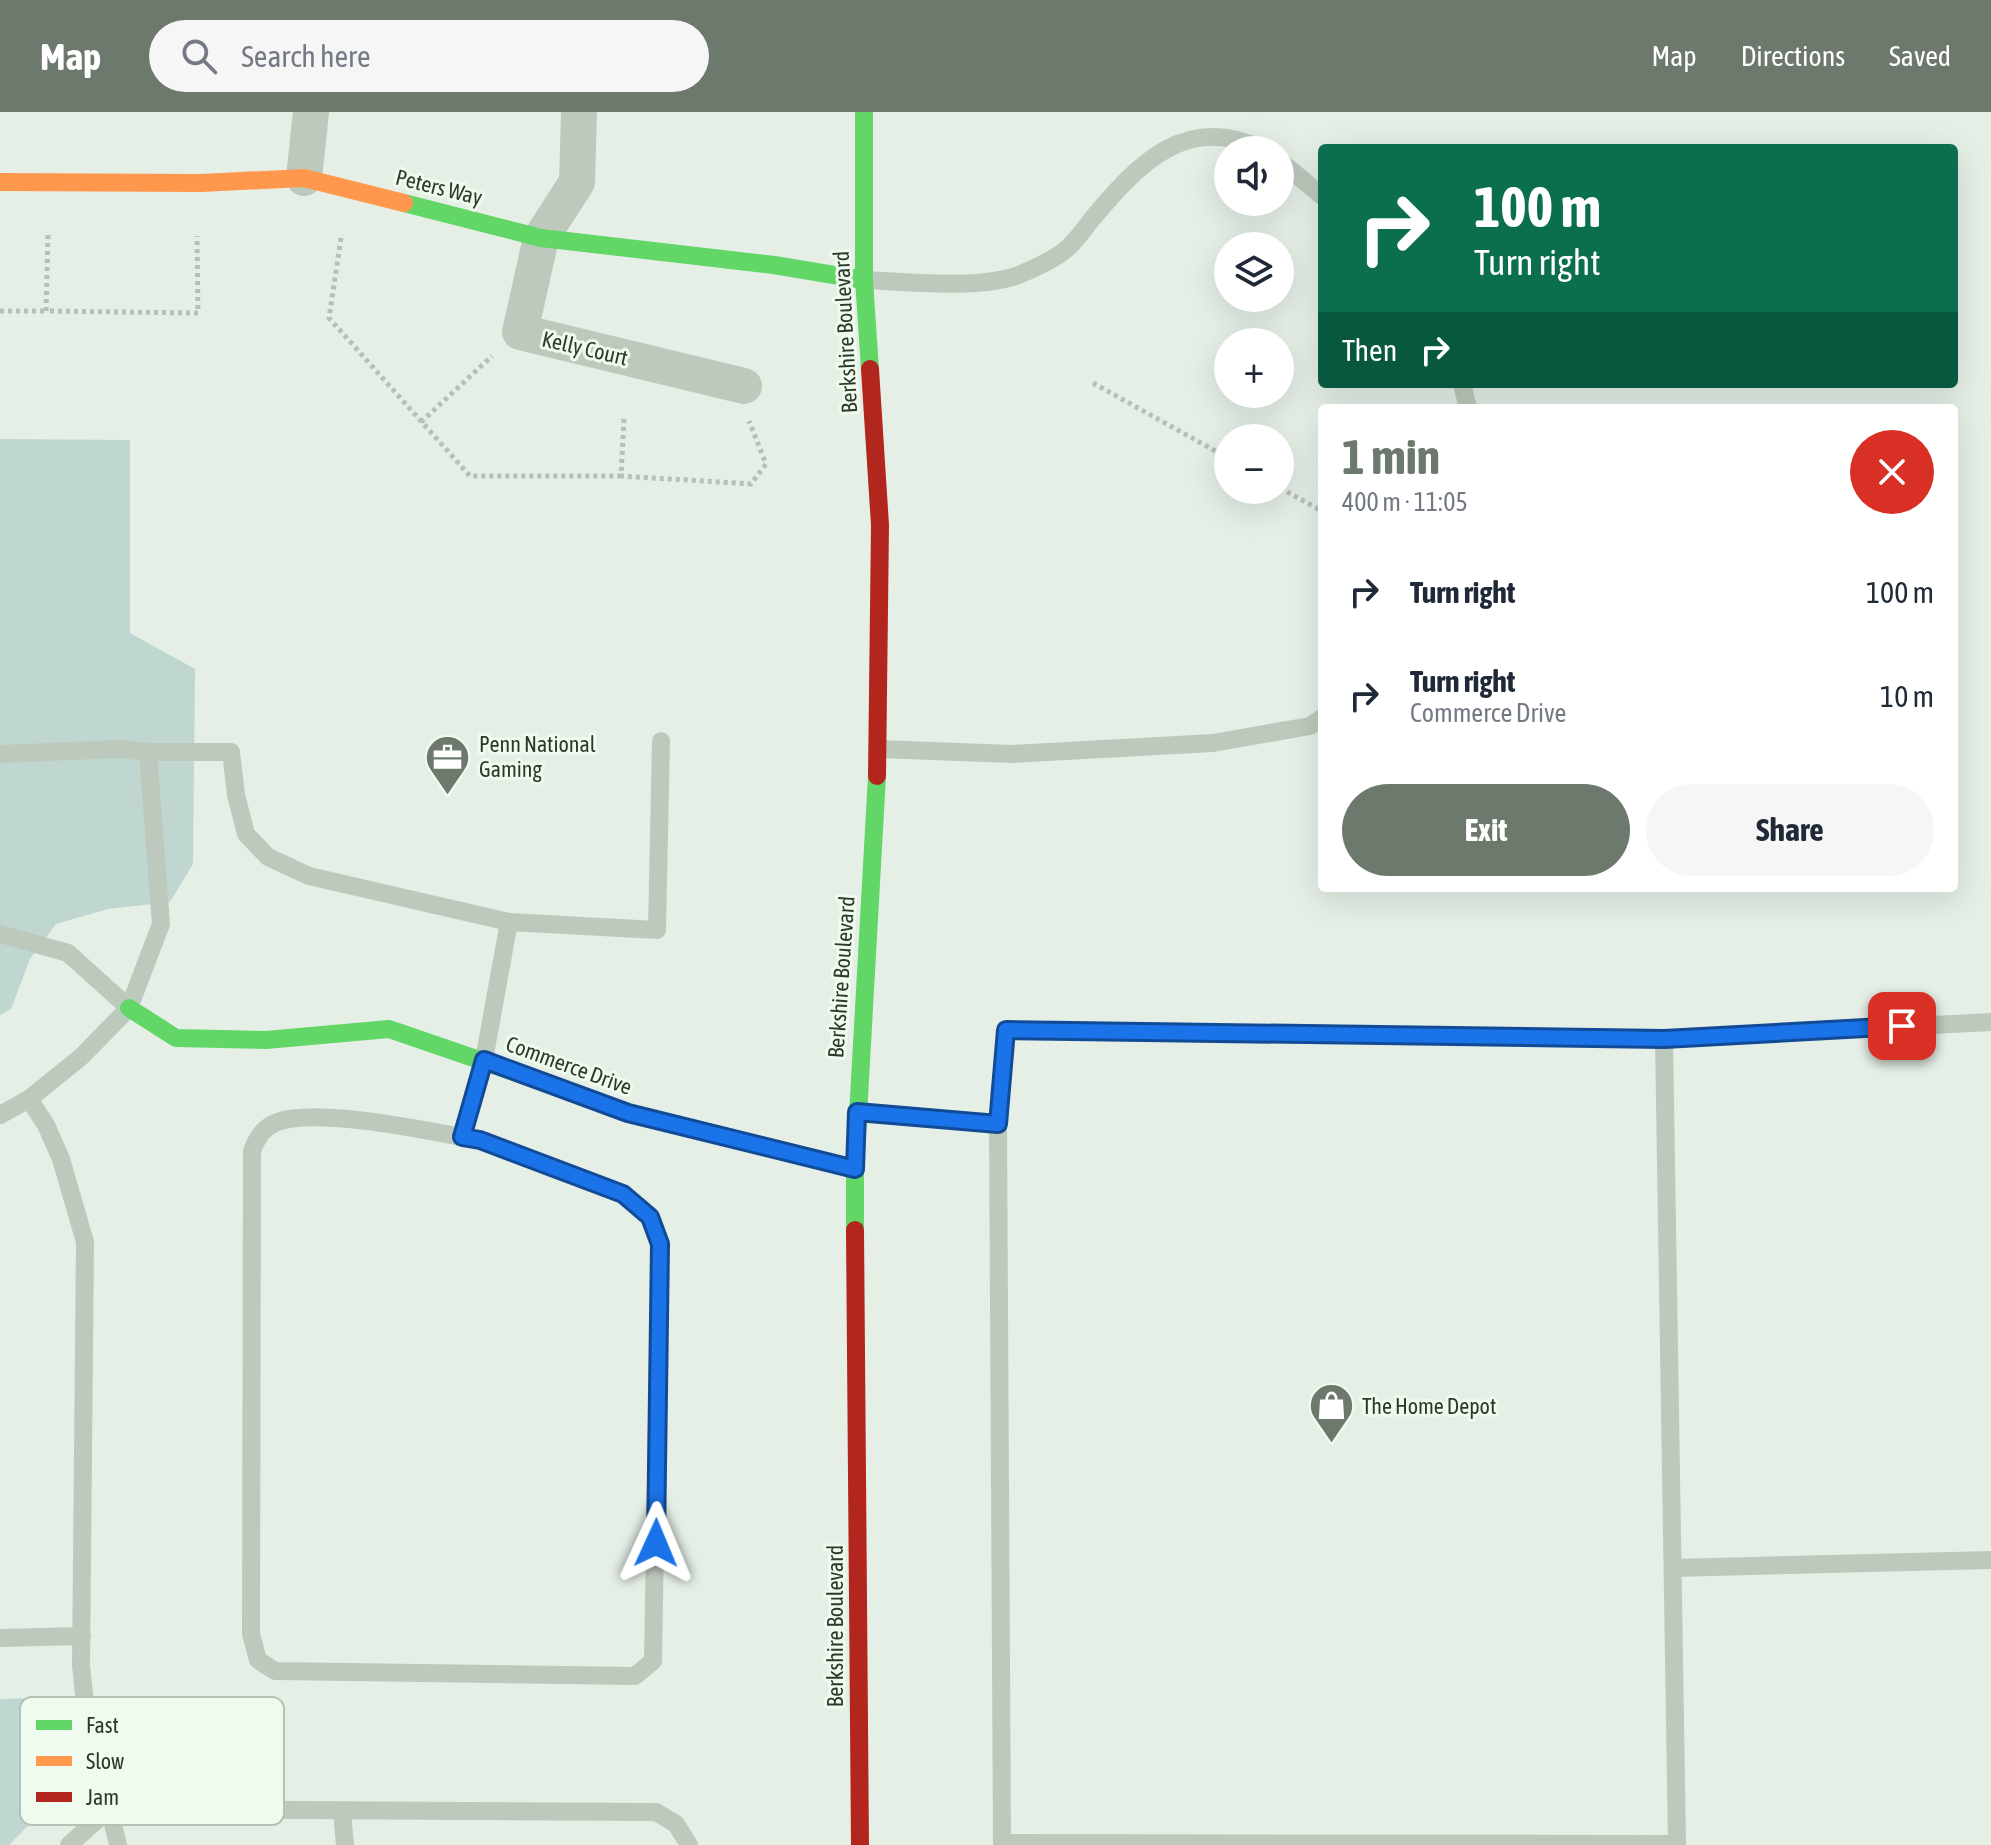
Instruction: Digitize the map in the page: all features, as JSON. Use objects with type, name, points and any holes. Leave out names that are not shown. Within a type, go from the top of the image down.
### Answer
[{"type":"main road","name":"Berkshire Boulevard","points":[[860,1845],[855,1169],[879,749],[880,525],[864,280],[864,112]]},
{"type":"main road","name":"Peters Way","points":[[0,182],[186,183],[304,178],[541,238],[774,265],[864,280]]},
{"type":"main road","name":"Commerce Drive","points":[[129,1008],[176,1038],[266,1040],[389,1029],[639,1117],[855,1169]]},
{"type":"street","points":[[304,178],[311,112]]},
{"type":"street","points":[[541,238],[577,182],[579,112]]},
{"type":"street","name":"Kelly Court","points":[[541,238],[520,332],[745,401]]},
{"type":"lane","points":[[864,280],[964,284],[1019,275],[1066,250],[1136,167],[1156,148],[1182,134],[1218,130],[1236,136]]},
{"type":"lane","points":[[1294,173],[1318,193]]},
{"type":"lane","points":[[879,749],[1011,754],[1213,743],[1310,726],[1318,721]]},
{"type":"lane","points":[[0,754],[120,749],[231,752],[236,795],[246,834],[268,857],[309,876],[509,922],[657,930],[661,741]]},
{"type":"lane","points":[[0,1115],[29,1099],[81,1057],[129,1008],[161,924],[148,752]]},
{"type":"lane","points":[[462,1137],[484,1060],[509,922]]},
{"type":"lane","points":[[0,934],[68,953],[129,1008]]},
{"type":"lane","points":[[1664,1039],[1677,1844],[1002,1843],[998,1124],[1006,1030],[1664,1039],[1991,1022]]},
{"type":"lane","points":[[29,1099],[46,1125],[61,1159],[85,1242],[81,1665],[84,1697]]},
{"type":"lane","points":[[857,1112],[998,1124]]},
{"type":"lane","points":[[294,1117],[379,1122],[462,1137],[480,1140],[623,1194],[650,1217],[660,1244],[653,1661],[635,1676],[275,1671],[258,1660],[251,1634],[252,1151],[258,1135],[273,1124],[294,1117]]},
{"type":"lane","points":[[1673,1568],[1991,1560]]},
{"type":"lane","points":[[0,1638],[82,1636]]},
{"type":"lane","points":[[284,1811],[656,1812],[676,1824],[689,1845]]},
{"type":"lane","points":[[342,1811],[345,1845]]},
{"type":"lane","points":[[69,1845],[91,1825]]},
{"type":"lane","points":[[113,1825],[118,1845]]},
{"type":"path","points":[[46,311],[48,235]]},
{"type":"path","points":[[0,311],[198,313],[197,236]]},
{"type":"path","points":[[341,238],[329,318],[470,476],[621,476],[751,484],[766,464],[745,401]]},
{"type":"path","points":[[421,422],[493,355]]},
{"type":"path","points":[[1093,383],[1214,450]]},
{"type":"path","points":[[621,476],[624,419]]},
{"type":"path","points":[[1294,496],[1318,509]]},
{"type":"shaded area","points":[[0,439],[130,440],[130,633],[195,669],[193,864],[170,902],[108,909],[56,924],[30,959],[11,1009],[0,1015]]},
{"type":"shaded area","points":[[0,1699],[20,1699],[20,1825],[29,1825],[9,1845],[0,1845]]},
{"type":"traffic: fast","points":[[864,112],[864,280],[870,369]]},
{"type":"traffic: fast","points":[[404,203],[541,238],[774,265],[864,280]]},
{"type":"traffic: fast","points":[[855,1230],[855,1169],[877,776]]},
{"type":"traffic: fast","points":[[129,1008],[176,1038],[266,1040],[389,1029],[555,1086]]},
{"type":"traffic: slow","points":[[0,182],[201,183],[304,178],[404,203]]},
{"type":"traffic: jam","points":[[870,369],[880,525],[877,776]]},
{"type":"traffic: jam","points":[[555,1086],[628,1113],[855,1169]]},
{"type":"traffic: jam","points":[[855,1230],[860,1845]]},
{"type":"place","name":"Penn National Gaming","points":[[448,796]]},
{"type":"place","name":"The Home Depot","points":[[1331,1445]]},
{"type":"route","points":[[656,1543],[660,1244],[650,1217],[623,1194],[480,1140],[462,1137],[484,1060],[661,1123],[855,1169],[857,1112],[998,1124],[1006,1030],[1664,1039],[1902,1026]]}]
